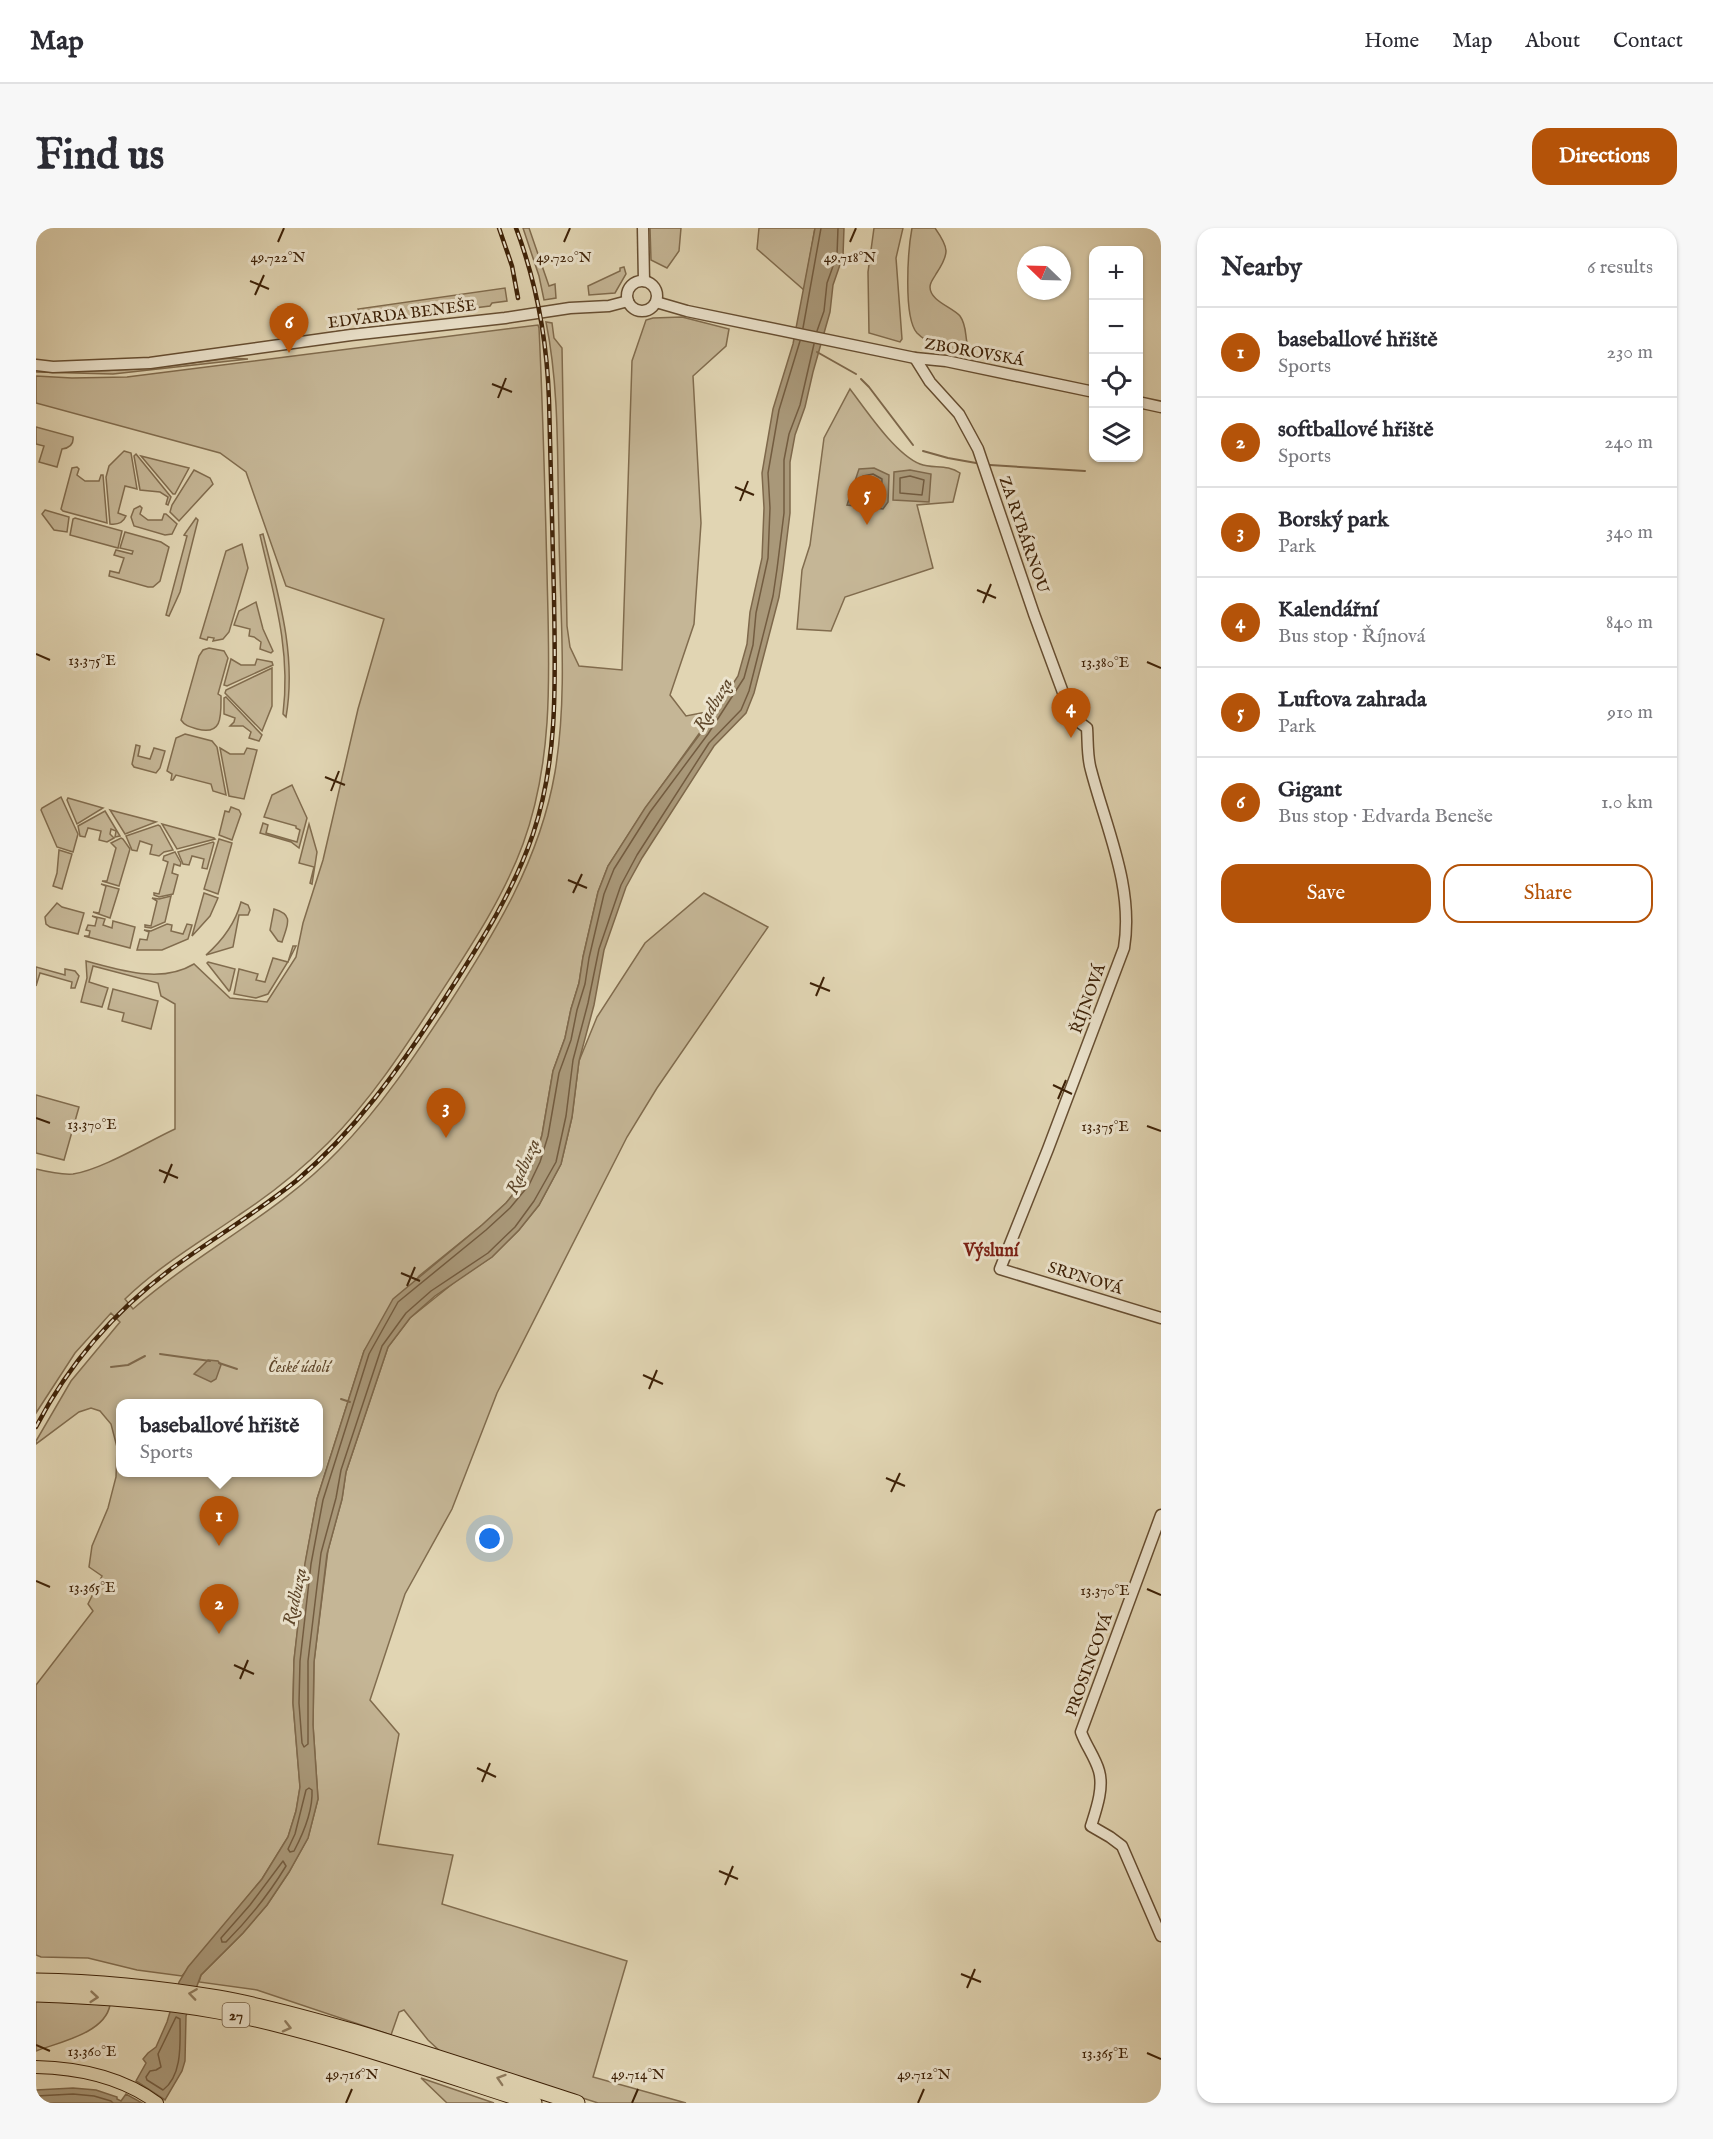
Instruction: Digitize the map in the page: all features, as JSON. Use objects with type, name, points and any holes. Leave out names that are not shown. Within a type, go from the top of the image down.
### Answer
[{"type":"highway","name":"27","points":[[36,1981],[133,1987],[219,1998],[291,2014],[577,2103]]},
{"type":"highway","name":"27","points":[[36,1994],[122,1999],[218,2011],[328,2038],[534,2103]]},
{"type":"main road","points":[[36,2067],[60,2068],[99,2075],[132,2088],[157,2103]]},
{"type":"street","points":[[643,228],[644,281]]},
{"type":"street","points":[[644,281],[656,289],[656,302],[650,309],[642,311],[633,309],[627,294],[636,282],[644,281]]},
{"type":"street","name":"EDVARDA BENEŠE","points":[[36,365],[52,367],[150,363],[351,335],[505,318],[570,308],[609,306],[628,301]]},
{"type":"street","name":"ZBOROVSKÁ","points":[[656,302],[687,311],[915,358],[946,361],[1089,391]]},
{"type":"street","name":"ZA RYBÁRNOU","points":[[915,358],[930,382],[959,414],[978,449],[1068,706],[1078,722],[1087,728]]},
{"type":"street","points":[[1143,403],[1161,407]]},
{"type":"street","name":"ŘÍJNOVÁ","points":[[1000,1269],[1124,948],[1127,930],[1126,903],[1121,878],[1090,768],[1087,728]]},
{"type":"street","name":"SRPNOVÁ","points":[[1000,1269],[1161,1318]]},
{"type":"street","name":"PROSINCOVÁ","points":[[1161,1515],[1081,1732],[1085,1745],[1099,1770],[1101,1782],[1091,1826],[1122,1846],[1161,1936]]},
{"type":"green space","points":[[523,228],[529,228],[549,286],[555,284],[556,298],[544,300],[539,276]]},
{"type":"green space","points":[[650,228],[681,228],[679,251],[667,268],[651,260]]},
{"type":"green space","points":[[759,228],[815,228],[804,290],[757,249]]},
{"type":"green space","points":[[874,228],[903,228],[896,258],[902,339],[900,342],[869,333],[868,272]]},
{"type":"green space","points":[[912,228],[935,228],[943,241],[946,255],[931,283],[931,292],[937,300],[960,316],[971,354],[976,360],[930,343],[917,333],[913,325],[908,298]]},
{"type":"green space","points":[[624,267],[626,274],[615,293],[589,295],[588,286]]},
{"type":"green space","points":[[505,288],[507,301],[492,303],[490,306],[385,319],[382,322],[367,320],[358,309]]},
{"type":"green space","name":"České údolí","points":[[682,317],[729,329],[726,346],[693,376],[701,523],[694,624],[670,695],[686,716],[716,710],[645,809],[608,866],[598,892],[565,1038],[553,1071],[542,1135],[535,1159],[524,1181],[506,1203],[482,1225],[419,1276],[364,1351],[317,1499],[306,1559],[294,1660],[293,1703],[300,1787],[288,1837],[262,1879],[182,1976],[137,1970],[88,1958],[41,1957],[36,1955],[36,1685],[93,1611],[88,1604],[102,1576],[89,1567],[92,1546],[108,1508],[116,1477],[323,1477],[323,1399],[116,1399],[116,1443],[111,1424],[100,1411],[91,1408],[79,1412],[36,1444],[71,1381],[120,1322],[111,1313],[75,1353],[36,1413],[36,1169],[63,1174],[84,1171],[110,1161],[175,1129],[175,1004],[161,996],[158,983],[93,966],[89,982],[108,988],[102,1007],[81,1002],[87,978],[86,961],[126,971],[154,974],[181,970],[194,964],[230,998],[267,1002],[296,957],[303,923],[323,860],[358,709],[384,619],[286,586],[246,472],[220,453],[36,403],[36,376],[127,377],[538,325],[539,328],[548,607],[548,710],[541,777],[533,811],[515,865],[483,926],[459,965],[397,1058],[358,1110],[328,1143],[285,1181],[138,1287],[125,1299],[133,1309],[158,1288],[291,1193],[316,1173],[355,1133],[397,1081],[435,1026],[482,951],[513,895],[539,835],[548,804],[555,772],[561,713],[562,654],[557,428],[554,374],[546,322],[552,323],[554,338],[562,348],[567,626],[570,647],[579,666],[622,670],[632,361],[646,320]]},
{"type":"green space","points":[[230,358],[248,359],[113,374],[36,372],[36,369],[85,371],[133,369]]},
{"type":"green space","points":[[850,389],[882,431],[910,459],[920,464],[950,468],[960,473],[953,502],[917,505],[933,568],[845,597],[831,631],[797,629],[802,570],[810,545],[824,438]]},
{"type":"green space","points":[[36,427],[73,437],[71,446],[62,449],[57,467],[39,462],[44,446],[36,444]]},
{"type":"green space","points":[[124,451],[131,453],[137,489],[125,486],[118,513],[126,516],[120,523],[110,524],[106,477],[109,466]]},
{"type":"green space","points":[[136,454],[171,497],[168,505],[166,504],[168,497],[160,492],[140,490],[134,456]]},
{"type":"green space","points":[[141,456],[189,468],[175,494],[173,494]]},
{"type":"green space","points":[[72,468],[79,469],[77,475],[85,481],[99,481],[103,475],[107,523],[61,509]]},
{"type":"green space","points":[[194,470],[210,478],[213,484],[179,521],[170,512],[172,505]]},
{"type":"green space","points":[[140,506],[142,508],[140,514],[148,520],[162,520],[166,514],[177,524],[172,534],[165,535],[134,526],[131,517],[134,509]]},
{"type":"green space","points":[[45,510],[69,517],[67,532],[54,530],[42,514]]},
{"type":"green space","points":[[75,518],[122,531],[118,548],[70,535]]},
{"type":"green space","points":[[196,518],[198,520],[180,592],[169,616],[166,615],[187,536],[184,535]]},
{"type":"green space","points":[[125,532],[161,542],[169,547],[160,581],[153,587],[109,576],[110,571],[119,573],[124,558],[114,555],[116,550],[132,554],[133,551],[120,548]]},
{"type":"green space","points":[[263,534],[280,602],[288,647],[289,694],[286,717],[283,714],[285,668],[283,645],[276,602],[260,535]]},
{"type":"green space","points":[[242,544],[248,568],[229,632],[223,639],[213,641],[214,638],[208,637],[207,640],[200,638],[226,551]]},
{"type":"green space","points":[[256,602],[263,629],[273,651],[271,653],[260,649],[261,642],[249,636],[250,629],[234,625],[239,611]]},
{"type":"green space","points":[[209,648],[224,651],[228,658],[218,694],[221,696],[219,722],[216,727],[205,730],[188,726],[181,720],[199,656],[203,650]]},
{"type":"green space","points":[[231,659],[241,665],[255,665],[257,659],[272,662],[273,665],[227,686],[224,685]]},
{"type":"green space","points":[[272,668],[272,706],[262,731],[225,693],[226,690]]},
{"type":"green space","points":[[226,697],[262,735],[259,741],[249,738],[251,732],[243,726],[230,726],[235,718],[224,714],[224,698]]},
{"type":"green space","points":[[185,734],[212,741],[217,747],[226,795],[213,791],[211,784],[176,775],[171,780],[172,774],[167,771],[176,738]]},
{"type":"green space","points":[[136,745],[140,746],[138,756],[150,759],[154,748],[165,751],[160,768],[156,773],[134,767],[132,764]]},
{"type":"green space","points":[[220,748],[230,754],[244,754],[247,748],[257,750],[244,799],[229,796]]},
{"type":"green space","points":[[292,785],[307,818],[299,848],[291,842],[260,833],[263,823],[268,825],[266,833],[297,842],[300,830],[296,826],[264,817],[272,795]]},
{"type":"green space","points":[[61,797],[78,834],[73,852],[57,847],[41,810]]},
{"type":"green space","points":[[68,798],[103,808],[77,824]]},
{"type":"green space","points":[[231,807],[239,810],[241,814],[232,840],[219,835],[225,811],[229,812]]},
{"type":"green space","points":[[110,810],[156,822],[125,834]]},
{"type":"green space","points":[[105,811],[120,836],[115,837],[116,831],[111,829],[110,834],[114,838],[107,842],[99,840],[101,831],[88,828],[85,837],[80,836],[78,826]]},
{"type":"green space","points":[[162,824],[214,838],[215,839],[177,849]]},
{"type":"green space","points":[[309,824],[317,852],[312,884],[310,883],[314,867],[299,863]]},
{"type":"green space","points":[[158,825],[173,850],[159,856],[150,854],[152,845],[140,841],[137,851],[132,850],[126,836]]},
{"type":"green space","points":[[121,838],[130,849],[119,886],[102,881],[107,881],[116,848],[111,843]]},
{"type":"green space","points":[[219,839],[232,843],[218,894],[204,889]]},
{"type":"green space","points":[[213,842],[207,869],[202,868],[204,859],[192,856],[189,865],[183,864],[178,852]]},
{"type":"green space","points":[[59,850],[72,854],[62,889],[53,886],[57,873]]},
{"type":"green space","points":[[175,852],[181,863],[180,866],[174,864],[172,873],[178,875],[173,894],[159,897],[154,895],[154,893],[159,894],[168,862],[163,860],[164,856]]},
{"type":"green space","points":[[101,884],[119,889],[110,918],[93,912],[99,913],[106,886]]},
{"type":"green space","points":[[204,893],[218,898],[210,916],[192,936]]},
{"type":"green space","points":[[704,893],[768,927],[657,1088],[627,1137],[497,1393],[452,1509],[405,1594],[370,1700],[399,1734],[378,1844],[453,1855],[442,1904],[627,1961],[593,2077],[686,2103],[598,2103],[441,2052],[428,2040],[404,2010],[399,2012],[391,2035],[257,1990],[199,1982],[201,1975],[267,1905],[308,1838],[318,1799],[313,1725],[314,1662],[328,1550],[342,1499],[346,1472],[388,1347],[410,1318],[461,1277],[492,1257],[519,1230],[539,1205],[561,1164],[572,1117],[579,1061],[597,1017],[645,943]]},
{"type":"green space","points":[[171,896],[165,922],[151,928],[145,927],[145,925],[151,926],[157,901],[152,898]]},
{"type":"green space","points":[[241,902],[248,905],[250,910],[248,915],[239,915],[233,947],[206,955],[227,932]]},
{"type":"green space","points":[[57,903],[62,907],[84,913],[78,934],[46,924],[45,917]]},
{"type":"green space","points":[[274,909],[285,914],[288,921],[282,942],[278,941],[270,930]]},
{"type":"green space","points":[[92,916],[105,919],[103,925],[112,928],[113,921],[135,927],[130,948],[84,936],[89,936],[90,931],[86,930],[88,925],[95,926],[97,918]]},
{"type":"green space","points":[[167,924],[172,925],[171,931],[183,934],[187,924],[192,925],[188,939],[162,950],[137,950],[140,939],[147,940],[149,932],[144,930],[151,931]]},
{"type":"green space","points":[[293,946],[296,946],[289,960]]},
{"type":"green space","points":[[273,958],[288,962],[268,994],[256,998],[234,994],[239,969],[258,974],[256,980],[265,982]]},
{"type":"green space","points":[[207,963],[235,969],[229,991]]},
{"type":"green space","points":[[36,967],[65,975],[65,969],[75,971],[79,976],[75,988],[71,988],[72,982],[40,973],[36,986]]},
{"type":"green space","points":[[113,989],[158,1001],[151,1029],[122,1021],[124,1013],[108,1009]]},
{"type":"green space","points":[[36,1095],[79,1107],[64,1160],[36,1153]]},
{"type":"green space","points":[[36,2001],[110,2005],[100,2023],[91,2029],[69,2040],[36,2051]]},
{"type":"green space","points":[[421,2078],[494,2103],[447,2103]]},
{"type":"water","points":[[815,228],[844,228],[843,256],[833,285],[830,312],[805,407],[795,435],[790,462],[790,513],[779,597],[754,693],[746,713],[714,746],[626,887],[604,950],[594,1005],[579,1061],[572,1117],[561,1164],[539,1205],[519,1230],[492,1257],[435,1296],[410,1318],[388,1347],[346,1472],[342,1499],[327,1554],[314,1662],[313,1725],[318,1799],[308,1838],[267,1905],[201,1975],[186,2016],[185,2061],[182,2071],[165,2100],[136,2081],[146,2063],[143,2059],[156,2047],[167,2022],[179,1982],[188,1967],[262,1879],[288,1837],[296,1811],[300,1787],[293,1703],[294,1660],[305,1563],[317,1499],[364,1351],[393,1299],[482,1225],[506,1203],[524,1181],[535,1159],[542,1135],[553,1071],[565,1038],[598,892],[608,866],[645,808],[703,730],[738,676],[747,644],[750,612],[762,558],[764,508],[762,473],[773,409],[793,344]]},
{"type":"water","points":[[874,468],[889,475],[888,502],[883,509],[847,505],[859,469]]},
{"type":"water","points":[[910,470],[931,474],[929,502],[893,500],[894,472]]},
{"type":"water","points":[[208,1360],[218,1361],[221,1365],[216,1379],[211,1382],[194,1374]]},
{"type":"water","points":[[73,2088],[96,2090],[117,2097],[121,2101],[126,2094],[142,2103],[36,2103],[36,2090]]},
{"type":"waterway","points":[[817,352],[856,374]]},
{"type":"waterway","points":[[861,379],[913,445]]},
{"type":"waterway","points":[[923,451],[976,463]]},
{"type":"waterway","points":[[990,465],[1085,471]]},
{"type":"waterway","points":[[160,1354],[210,1361]]},
{"type":"waterway","points":[[111,1367],[128,1365],[145,1356]]},
{"type":"waterway","points":[[219,1363],[237,1369]]},
{"type":"waterway","points":[[341,1399],[350,1402]]},
{"type":"railway","points":[[499,228],[512,266],[518,298]]},
{"type":"railway","points":[[36,1427],[78,1361],[112,1321],[150,1285],[171,1269],[296,1181],[356,1121],[408,1053],[453,985],[492,923],[524,857],[533,834],[547,775],[555,686],[546,356],[540,312],[530,270],[516,228]]},
{"type":"place","name":"Gigant","points":[[289,353]]},
{"type":"place","name":"Luftova zahrada","points":[[867,525]]},
{"type":"place","name":"Kalendářní","points":[[1071,738]]},
{"type":"place","name":"Borský park","points":[[446,1138]]},
{"type":"place","name":"baseballové hřiště","points":[[219,1546]]},
{"type":"place","name":"softballové hřiště","points":[[219,1634]]},
{"type":"district","name":"Výsluní","points":[[991,1251]]},
{"type":"water label","name":"Radbuza","points":[[714,705]]},
{"type":"water label","name":"Radbuza","points":[[524,1167]]},
{"type":"water label","name":"Radbuza","points":[[296,1597]]}]
